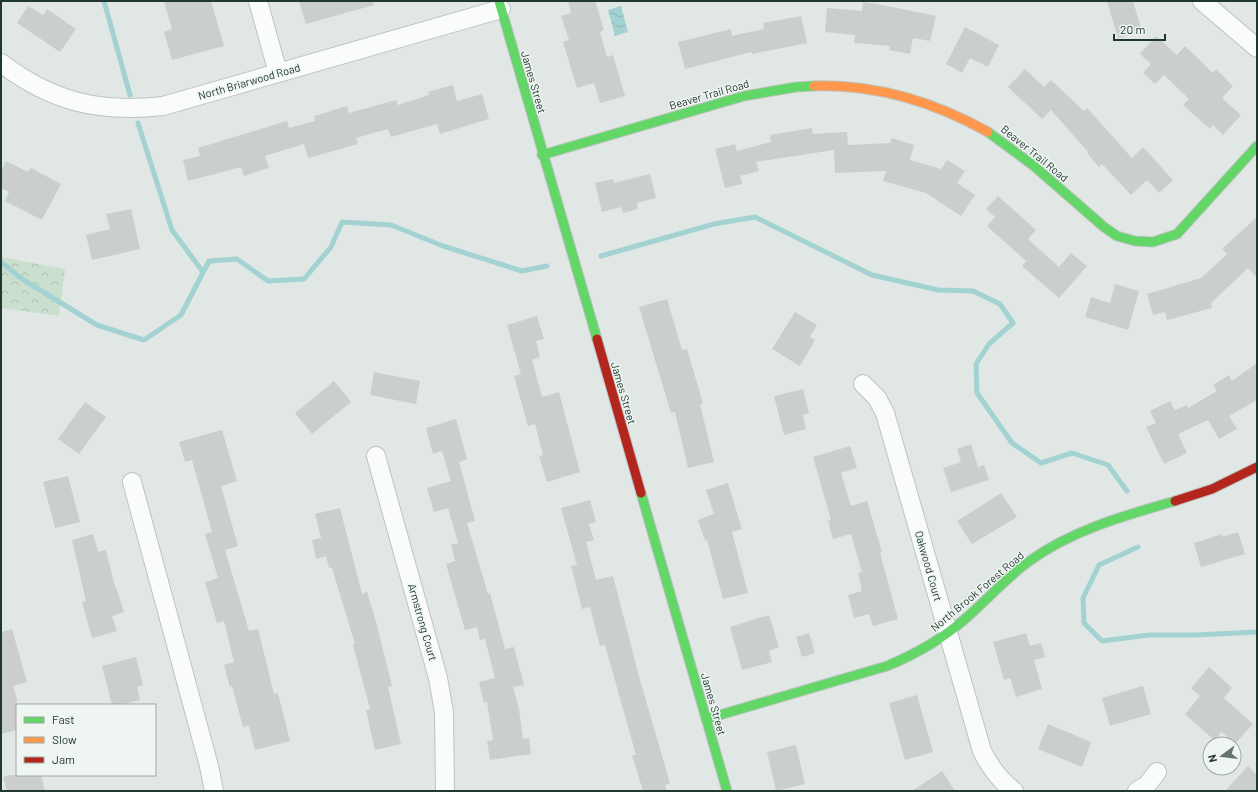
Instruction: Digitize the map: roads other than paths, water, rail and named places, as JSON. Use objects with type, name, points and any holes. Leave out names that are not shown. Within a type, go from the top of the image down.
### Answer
[{"type":"street","points":[[258,1],[278,73]]},
{"type":"street","points":[[1202,1],[1257,48]]},
{"type":"street","name":"North Briarwood Road","points":[[1,63],[20,78],[42,90],[65,99],[112,108],[136,109],[163,106],[278,73],[500,5]]},
{"type":"street","name":"James Street","points":[[500,5],[542,155],[727,791]]},
{"type":"street","name":"Beaver Trail Road","points":[[542,155],[750,94],[806,86],[852,87],[891,93],[930,104],[955,114],[990,133],[1023,156],[1104,227],[1117,236],[1135,242],[1153,242],[1177,234],[1257,146]]},
{"type":"street","name":"Oakwood Court","points":[[863,384],[877,398],[885,413],[982,751],[990,767],[1003,782],[1014,791]]},
{"type":"street","name":"Armstrong Court","points":[[376,456],[438,678],[444,712],[445,791]]},
{"type":"street","name":"North Brook Forest Road","points":[[706,719],[887,666],[903,659],[948,633],[1014,573],[1049,548],[1073,535],[1111,519],[1172,503],[1214,488],[1257,467]]},
{"type":"street","points":[[132,482],[208,760],[214,791]]},
{"type":"street","points":[[1137,791],[1147,785],[1157,772]]},
{"type":"water","points":[[621,6],[628,32],[615,36],[608,10]]},
{"type":"waterway","points":[[104,1],[130,95]]},
{"type":"waterway","points":[[138,123],[172,230],[203,272]]},
{"type":"waterway","points":[[601,256],[714,224],[755,217],[872,275],[938,290],[973,291],[1000,304],[1013,323],[989,344],[976,364],[977,393],[1012,443],[1041,463],[1072,453],[1108,465],[1127,491]]},
{"type":"waterway","points":[[1,262],[22,279],[97,325],[144,340],[181,315],[209,261],[237,259],[268,281],[304,279],[331,247],[342,222],[391,225],[443,246],[522,271],[547,266]]},
{"type":"waterway","points":[[1138,547],[1099,565],[1083,598],[1084,623],[1102,641],[1149,635],[1196,635],[1257,632]]}]
